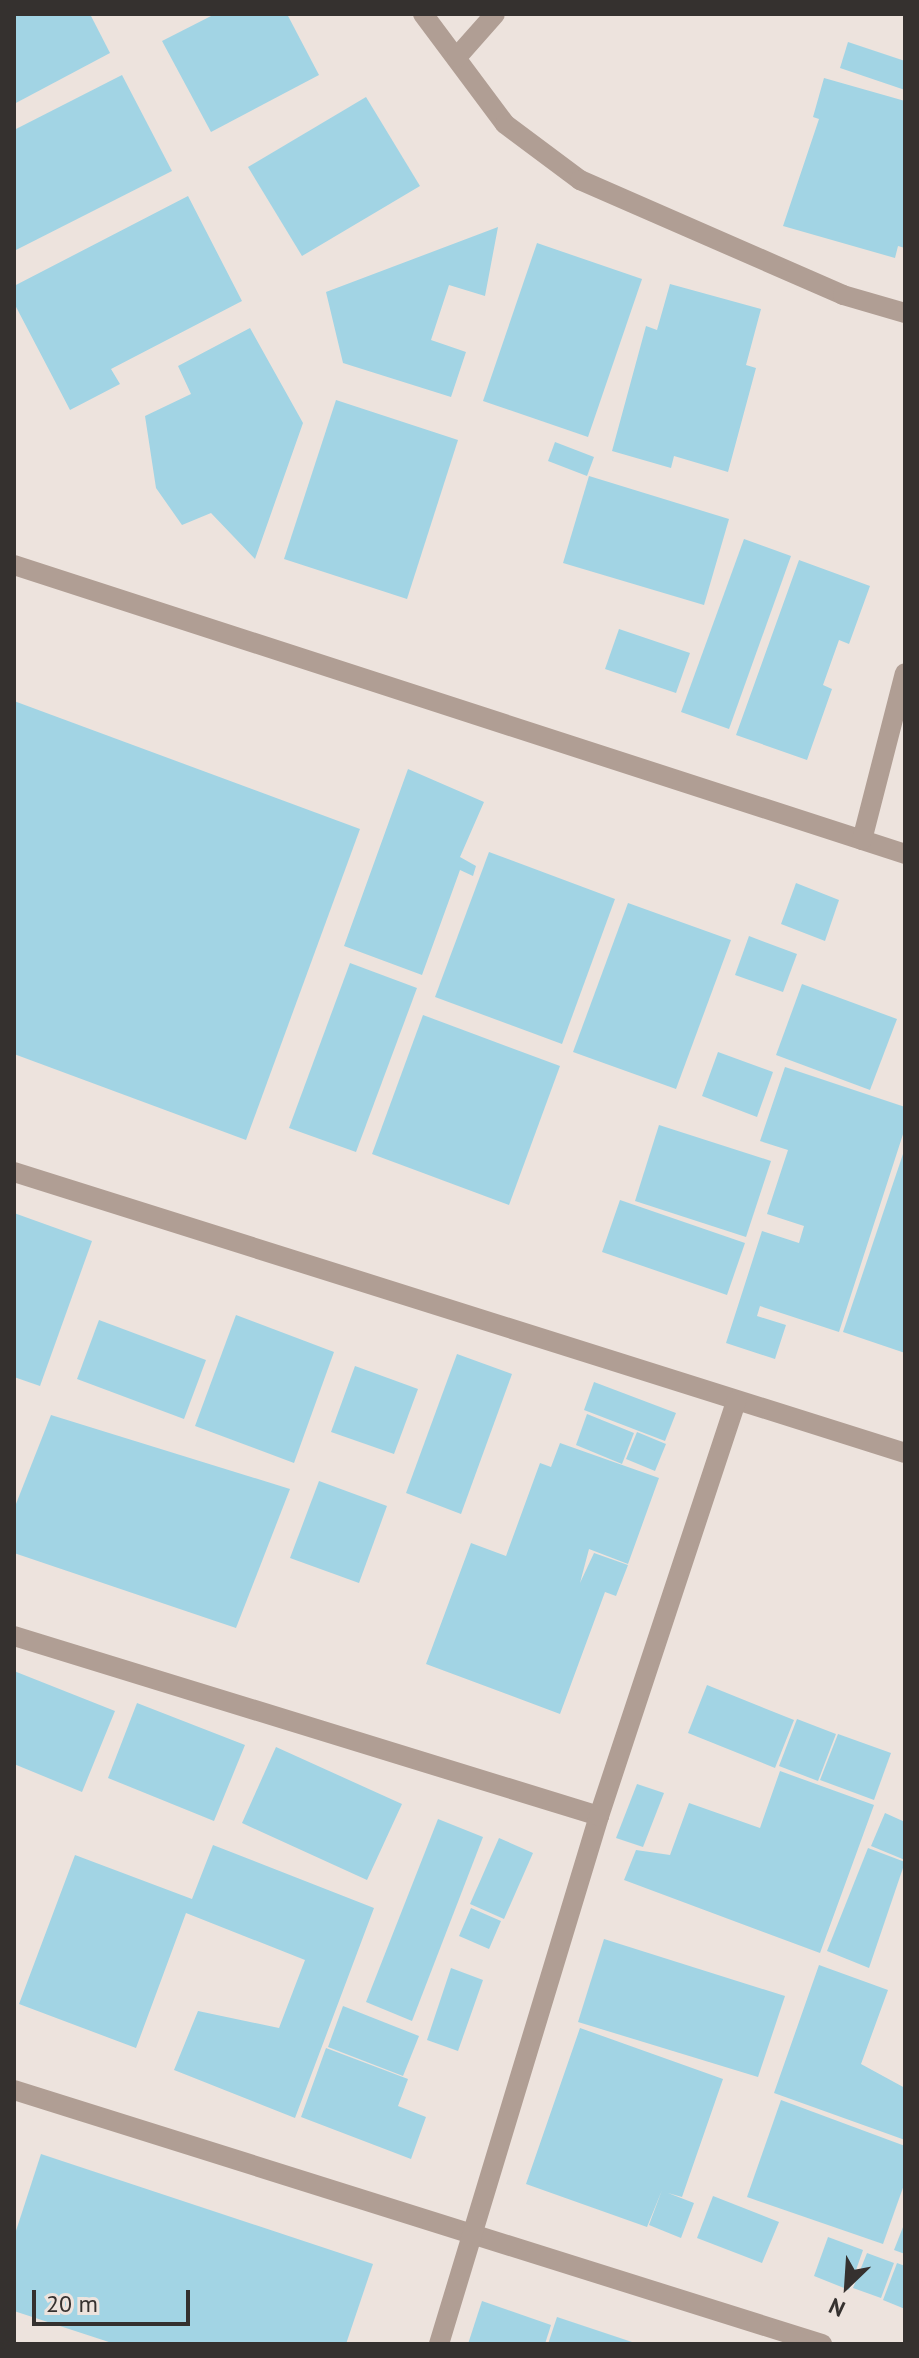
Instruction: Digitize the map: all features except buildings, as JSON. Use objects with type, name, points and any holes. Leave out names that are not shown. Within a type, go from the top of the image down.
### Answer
[{"type":"street","points":[[423,14],[505,124],[580,180],[843,295],[905,313]]},
{"type":"street","points":[[457,57],[495,14]]},
{"type":"street","points":[[14,565],[905,854]]},
{"type":"street","points":[[862,840],[905,673]]},
{"type":"street","points":[[14,1172],[905,1453]]},
{"type":"street","points":[[439,2344],[599,1816],[736,1401]]},
{"type":"street","points":[[14,1636],[599,1816]]},
{"type":"street","points":[[14,2090],[822,2344]]}]
